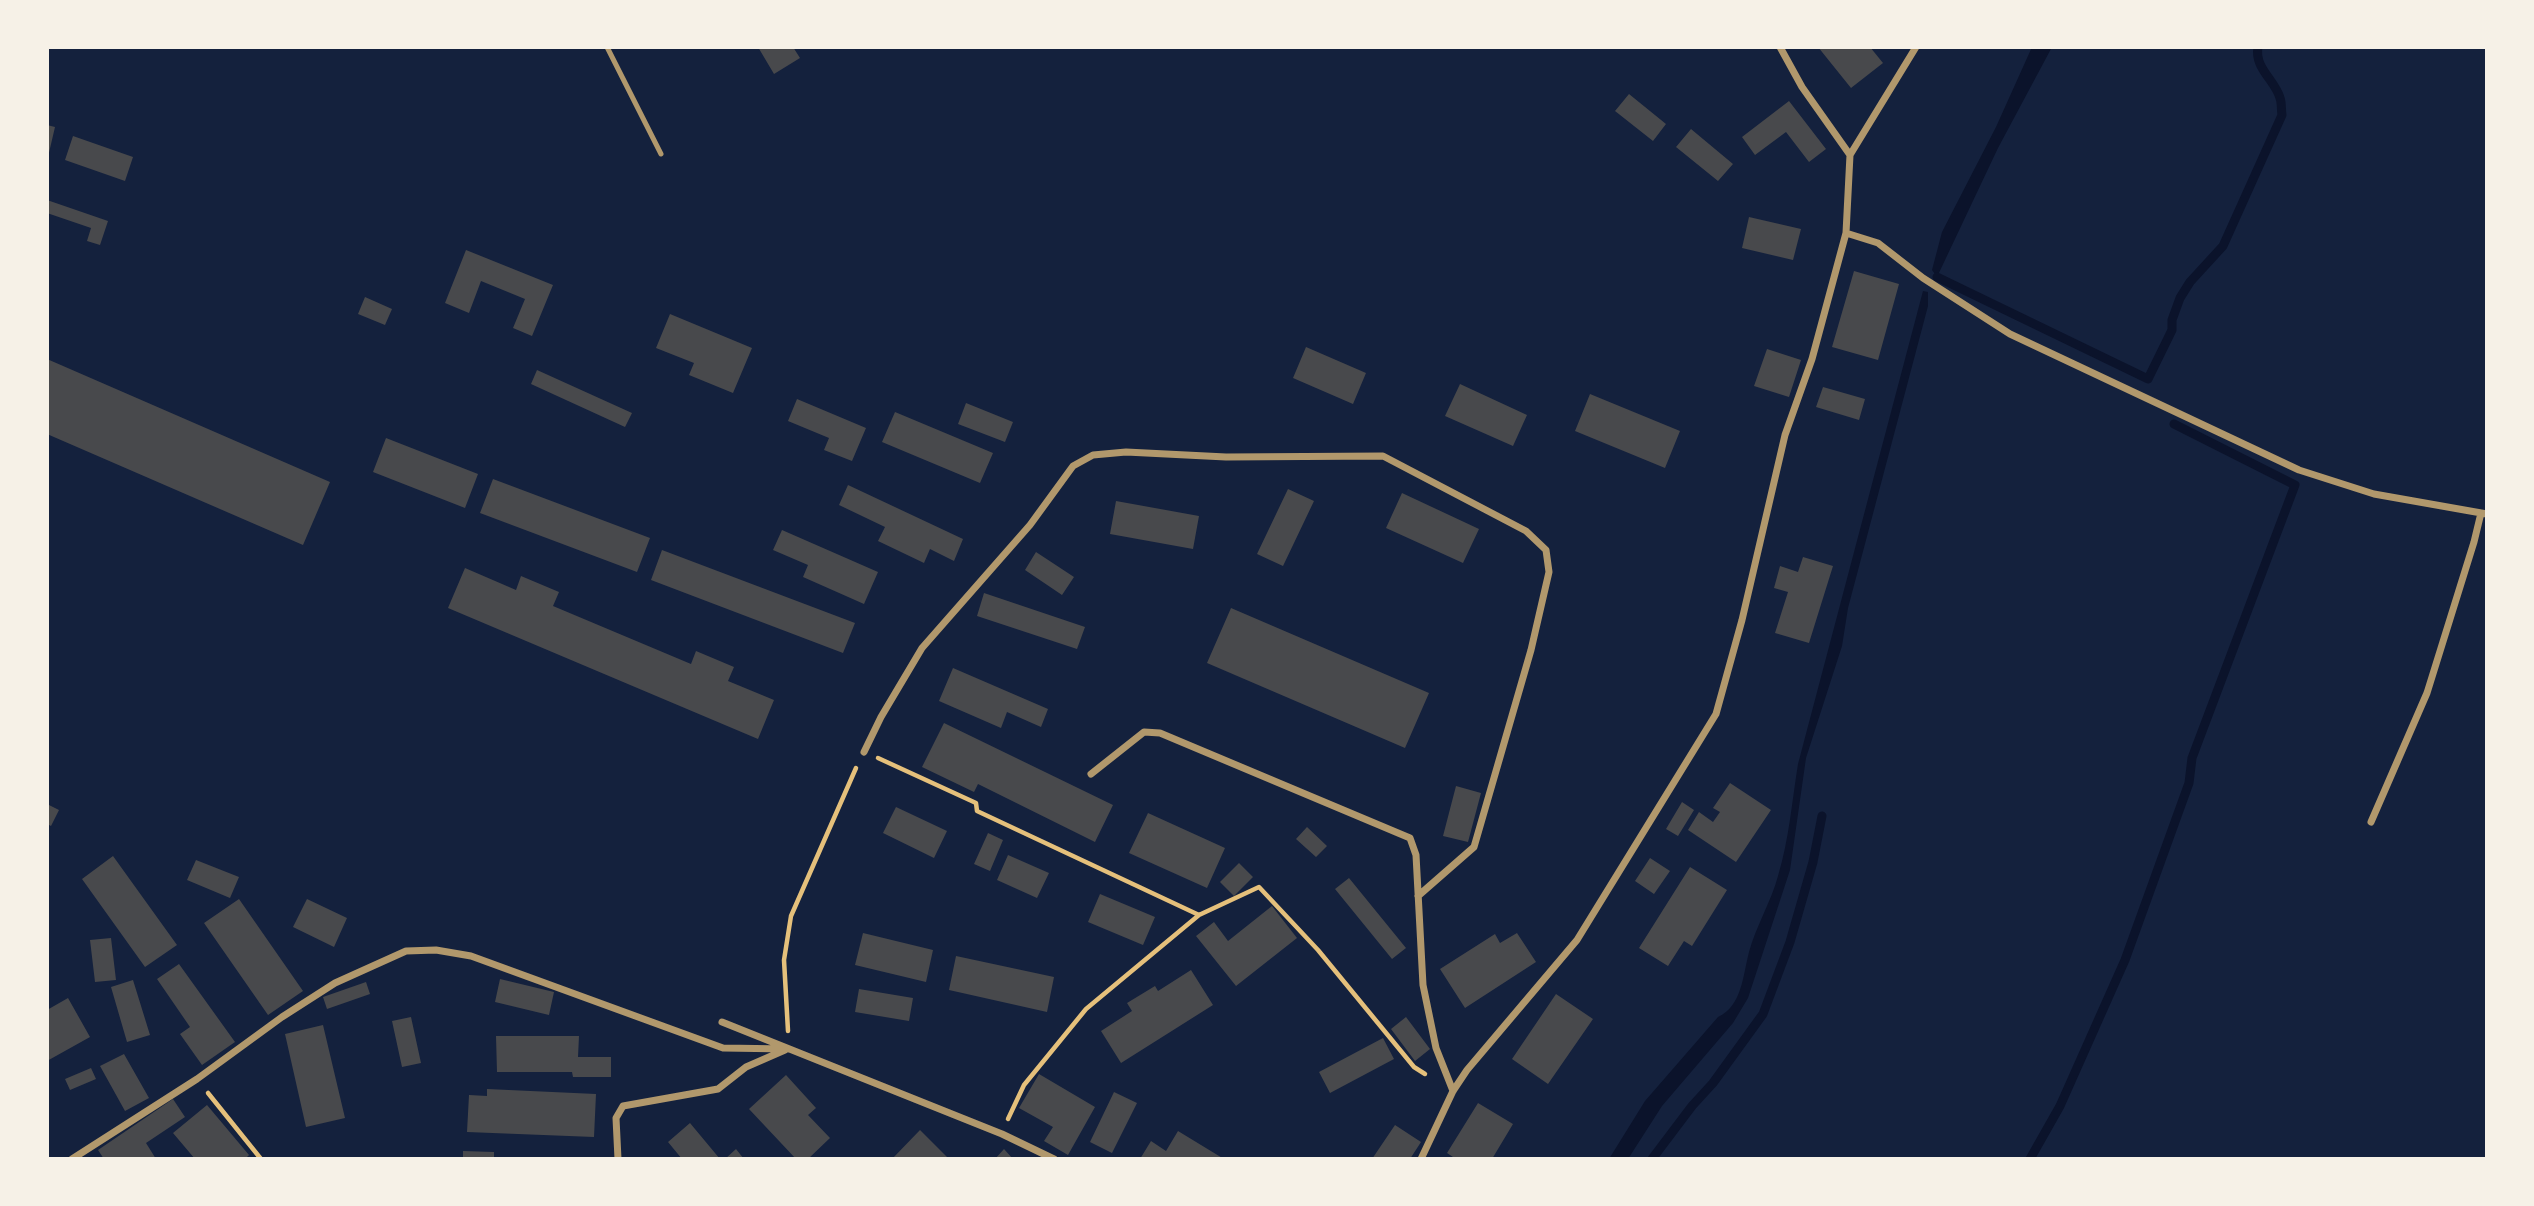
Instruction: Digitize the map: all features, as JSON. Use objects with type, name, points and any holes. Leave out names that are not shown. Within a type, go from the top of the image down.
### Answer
[{"type":"street","points":[[1780,47],[1802,88],[1850,155]]},
{"type":"street","points":[[1421,1159],[1453,1091],[1467,1070],[1577,940],[1716,714],[1742,620],[1785,435],[1812,359],[1846,233],[1850,155],[1916,47]]},
{"type":"street","points":[[1846,233],[1878,243],[1923,278],[2010,334],[2299,470],[2374,494],[2484,513],[2427,693],[2371,822]]},
{"type":"street","points":[[864,752],[881,717],[922,648],[1030,525],[1073,466],[1093,455],[1126,452],[1226,457],[1383,456],[1526,531],[1546,550],[1549,572],[1531,650],[1474,847],[1418,896]]},
{"type":"street","points":[[1091,774],[1144,732],[1160,733],[1410,838],[1416,855],[1423,985],[1436,1048],[1453,1091]]},
{"type":"street","points":[[72,1159],[197,1079],[282,1017],[335,983],[406,951],[436,950],[471,956],[723,1048],[788,1049]]},
{"type":"street","points":[[722,1022],[1002,1134],[1054,1159]]},
{"type":"street","points":[[618,1159],[616,1118],[623,1105],[718,1089],[746,1067],[788,1049]]},
{"type":"lane","points":[[607,47],[661,154]]},
{"type":"path","points":[[788,1049],[784,960],[791,916],[864,752],[976,803],[977,811],[1199,915]]},
{"type":"path","points":[[1002,1134],[1024,1085],[1086,1009],[1199,915],[1259,887],[1318,950],[1414,1067],[1453,1091]]},
{"type":"path","points":[[197,1079],[261,1159]]},
{"type":"water","points":[[2032,47],[2052,47],[1998,148],[1937,277],[1932,270],[1942,232],[1996,127]]},
{"type":"water","points":[[1923,291],[1928,292],[1928,306],[1848,608],[1842,646],[1806,758],[1790,870],[1748,998],[1733,1023],[1662,1106],[1628,1159],[1609,1159],[1645,1101],[1737,998],[1752,942],[1772,895],[1782,862],[1798,764]]},
{"type":"building","points":[[758,47],[793,47],[800,58],[774,74]]},
{"type":"building","points":[[1818,47],[1870,47],[1883,63],[1851,88]]},
{"type":"building","points":[[1629,94],[1666,124],[1653,141],[1615,111]]},
{"type":"building","points":[[1789,101],[1826,149],[1809,162],[1786,132],[1755,155],[1742,137]]},
{"type":"building","points":[[47,125],[55,127],[48,157],[47,157]]},
{"type":"building","points":[[1691,129],[1733,164],[1718,181],[1676,147]]},
{"type":"building","points":[[73,136],[133,157],[125,181],[65,160]]},
{"type":"building","points":[[47,200],[108,221],[100,245],[87,241],[91,228],[47,213]]},
{"type":"building","points":[[1749,217],[1801,229],[1793,260],[1742,248]]},
{"type":"building","points":[[466,250],[553,285],[532,336],[513,328],[525,299],[481,281],[469,313],[445,303]]},
{"type":"building","points":[[1854,271],[1899,284],[1878,360],[1832,347]]},
{"type":"building","points":[[365,297],[392,309],[385,325],[358,314]]},
{"type":"building","points":[[670,314],[752,348],[733,393],[689,375],[694,363],[656,348]]},
{"type":"building","points":[[1306,347],[1366,373],[1353,404],[1293,378]]},
{"type":"building","points":[[1767,349],[1801,360],[1789,397],[1754,386]]},
{"type":"building","points":[[47,359],[330,482],[303,545],[47,434]]},
{"type":"building","points":[[537,370],[632,413],[625,427],[531,384]]},
{"type":"building","points":[[1460,384],[1527,415],[1513,446],[1445,416]]},
{"type":"building","points":[[1823,387],[1865,399],[1859,420],[1816,407]]},
{"type":"building","points":[[1590,394],[1680,431],[1665,468],[1575,431]]},
{"type":"building","points":[[797,399],[866,428],[852,461],[824,450],[829,438],[788,421]]},
{"type":"building","points":[[966,403],[1013,422],[1005,442],[958,424]]},
{"type":"building","points":[[895,412],[993,453],[980,483],[882,442]]},
{"type":"building","points":[[386,438],[478,474],[465,508],[373,472]]},
{"type":"building","points":[[493,479],[650,538],[637,572],[480,513]]},
{"type":"building","points":[[848,485],[963,539],[954,561],[930,549],[924,563],[878,541],[885,527],[839,505]]},
{"type":"building","points":[[1288,489],[1314,501],[1283,566],[1257,554]]},
{"type":"building","points":[[1402,493],[1479,529],[1463,563],[1386,528]]},
{"type":"building","points":[[1116,501],[1199,516],[1193,549],[1110,534]]},
{"type":"building","points":[[782,530],[878,572],[864,604],[803,577],[808,565],[773,550]]},
{"type":"building","points":[[662,550],[855,623],[843,653],[651,580]]},
{"type":"building","points":[[1036,552],[1074,577],[1062,595],[1025,570]]},
{"type":"building","points":[[1803,557],[1833,566],[1809,643],[1775,633],[1788,592],[1774,588],[1780,566],[1798,572]]},
{"type":"building","points":[[465,568],[516,590],[521,576],[559,592],[553,606],[691,664],[696,651],[734,667],[728,681],[774,700],[758,739],[448,608]]},
{"type":"building","points":[[984,593],[1085,627],[1077,649],[977,616]]},
{"type":"building","points":[[1231,608],[1429,693],[1405,748],[1207,663]]},
{"type":"building","points":[[953,668],[1048,709],[1041,727],[1007,712],[1001,728],[939,701]]},
{"type":"building","points":[[944,723],[1113,805],[1095,842],[978,784],[974,792],[922,767]]},
{"type":"building","points":[[1730,783],[1771,810],[1736,862],[1688,830],[1699,812],[1713,822],[1720,812],[1713,808]]},
{"type":"building","points":[[1456,786],[1481,793],[1468,842],[1443,836]]},
{"type":"building","points":[[1682,802],[1694,810],[1678,836],[1666,829]]},
{"type":"building","points":[[47,804],[59,810],[51,826],[47,824]]},
{"type":"building","points":[[896,807],[947,831],[934,858],[883,833]]},
{"type":"building","points":[[1148,813],[1225,848],[1207,888],[1129,853]]},
{"type":"building","points":[[1307,827],[1327,846],[1316,857],[1296,839]]},
{"type":"building","points":[[988,833],[1003,840],[990,871],[974,864]]},
{"type":"building","points":[[1008,855],[1049,873],[1037,898],[997,880]]},
{"type":"building","points":[[113,856],[177,945],[145,967],[82,879]]},
{"type":"building","points":[[1650,858],[1670,871],[1654,894],[1635,881]]},
{"type":"building","points":[[196,860],[239,877],[230,898],[187,880]]},
{"type":"building","points":[[1239,863],[1253,877],[1234,896],[1220,882]]},
{"type":"building","points":[[1690,867],[1727,890],[1692,946],[1684,941],[1668,966],[1639,948]]},
{"type":"building","points":[[1349,878],[1406,948],[1392,959],[1335,889]]},
{"type":"building","points":[[1100,894],[1155,917],[1143,945],[1088,922]]},
{"type":"building","points":[[239,899],[303,991],[268,1015],[204,923]]},
{"type":"building","points":[[307,899],[347,918],[334,947],[293,927]]},
{"type":"building","points":[[1272,906],[1297,938],[1236,986],[1196,936],[1214,922],[1228,941]]},
{"type":"building","points":[[863,933],[933,950],[926,982],[855,965]]},
{"type":"building","points":[[1517,933],[1536,962],[1465,1008],[1440,969],[1495,934],[1500,943]]},
{"type":"building","points":[[111,938],[116,980],[95,982],[90,940]]},
{"type":"building","points":[[956,956],[1054,977],[1047,1012],[949,990]]},
{"type":"building","points":[[179,964],[235,1042],[202,1065],[180,1034],[190,1027],[157,979]]},
{"type":"building","points":[[1191,970],[1213,1005],[1121,1063],[1101,1031],[1132,1011],[1127,1003],[1155,986],[1158,991]]},
{"type":"building","points":[[500,979],[554,992],[549,1015],[495,1002]]},
{"type":"building","points":[[133,980],[150,1035],[127,1042],[111,987]]},
{"type":"building","points":[[366,982],[370,994],[327,1009],[323,997]]},
{"type":"building","points":[[859,989],[913,998],[909,1021],[855,1012]]},
{"type":"building","points":[[1556,994],[1593,1019],[1548,1084],[1512,1059]]},
{"type":"building","points":[[68,998],[90,1037],[47,1061],[47,1010]]},
{"type":"building","points":[[411,1017],[421,1063],[402,1067],[392,1021]]},
{"type":"building","points":[[1406,1017],[1430,1049],[1415,1061],[1391,1029]]},
{"type":"building","points":[[323,1025],[345,1118],[306,1127],[285,1034]]},
{"type":"building","points":[[496,1036],[579,1036],[578,1057],[611,1057],[611,1077],[573,1077],[572,1072],[497,1072]]},
{"type":"building","points":[[1383,1038],[1394,1059],[1330,1093],[1319,1072]]},
{"type":"building","points":[[124,1054],[149,1098],[125,1111],[100,1066]]},
{"type":"building","points":[[91,1068],[96,1079],[70,1090],[65,1079]]},
{"type":"building","points":[[1039,1074],[1095,1107],[1068,1155],[1044,1141],[1053,1127],[1019,1108]]},
{"type":"building","points":[[786,1075],[816,1108],[808,1115],[830,1138],[808,1159],[796,1159],[749,1109]]},
{"type":"building","points":[[487,1089],[596,1094],[594,1137],[467,1132],[469,1095],[487,1096]]},
{"type":"building","points":[[1114,1092],[1137,1103],[1112,1153],[1090,1142]]},
{"type":"building","points":[[173,1099],[185,1117],[146,1143],[156,1159],[104,1159],[98,1150]]},
{"type":"building","points":[[1478,1103],[1513,1124],[1492,1159],[1456,1159],[1447,1153]]},
{"type":"building","points":[[207,1105],[249,1155],[245,1159],[195,1159],[173,1133]]},
{"type":"building","points":[[690,1123],[720,1159],[682,1159],[668,1142]]},
{"type":"building","points":[[1395,1125],[1421,1142],[1410,1159],[1372,1159]]},
{"type":"building","points":[[920,1130],[949,1159],[892,1159]]},
{"type":"building","points":[[1178,1131],[1224,1159],[1140,1159],[1151,1141],[1166,1151]]},
{"type":"building","points":[[736,1149],[744,1159],[725,1159]]},
{"type":"building","points":[[1004,1149],[1013,1159],[995,1159]]},
{"type":"building","points":[[463,1151],[494,1152],[494,1159],[463,1159]]},
{"type":"waterway","points":[[1937,277],[2148,379],[2172,330],[2172,320],[2180,298],[2190,282],[2223,246],[2282,115],[2280,98],[2262,68],[2258,47]]},
{"type":"waterway","points":[[2030,1159],[2060,1106],[2125,960],[2189,783],[2192,758],[2295,485],[2174,424]]},
{"type":"waterway","points":[[1652,1159],[1713,1083],[1763,1014],[1790,942],[1813,862],[1822,816]]}]
